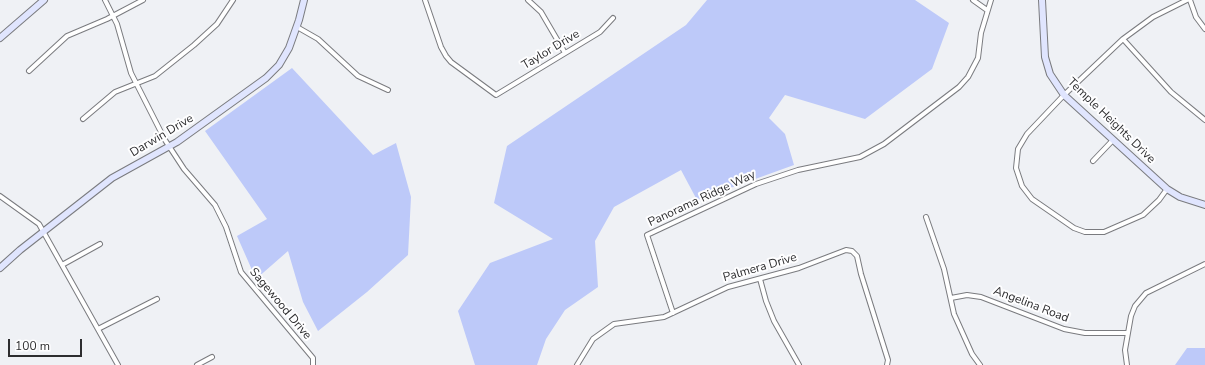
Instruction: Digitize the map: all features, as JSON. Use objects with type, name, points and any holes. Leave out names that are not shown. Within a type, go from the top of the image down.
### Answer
[{"type":"street","points":[[0,38],[44,0]]},
{"type":"street","name":"Sagewood Drive","points":[[105,0],[114,16],[136,84],[169,146],[184,169],[215,205],[226,227],[240,272],[313,358],[312,365]]},
{"type":"street","points":[[29,71],[67,36],[114,16],[143,0]]},
{"type":"street","points":[[83,119],[115,92],[155,76],[194,45],[217,24],[233,0]]},
{"type":"street","name":"Darwin Drive","points":[[0,268],[20,250],[112,178],[203,125],[266,78],[284,57],[297,27],[304,0]]},
{"type":"street","name":"Taylor Drive","points":[[425,0],[439,43],[446,56],[451,62],[496,95],[600,32],[613,18]]},
{"type":"street","points":[[528,0],[541,12],[565,53]]},
{"type":"street","points":[[973,0],[987,10],[991,0]]},
{"type":"street","name":"Temple Heights Drive","points":[[1042,0],[1044,57],[1050,74],[1064,95],[1167,189],[1180,197],[1205,205]]},
{"type":"street","points":[[1167,189],[1159,200],[1143,215],[1104,232],[1085,232],[1074,228],[1032,199],[1022,186],[1016,174],[1018,149],[1027,134],[1064,95],[1123,39],[1153,17],[1188,0],[1205,29]]},
{"type":"street","name":"Panorama Ridge Way","points":[[673,313],[647,236],[756,184],[798,170],[860,157],[884,144],[959,87],[968,76],[978,58],[981,33],[987,10]]},
{"type":"street","points":[[297,27],[318,39],[358,76],[388,90]]},
{"type":"street","points":[[1123,39],[1171,92],[1205,120]]},
{"type":"street","points":[[1093,162],[1113,140]]},
{"type":"street","points":[[0,196],[39,224],[118,365]]},
{"type":"street","points":[[926,217],[944,269],[954,314],[972,354],[980,365]]},
{"type":"street","points":[[62,265],[100,244]]},
{"type":"street","name":"Palmera Drive","points":[[577,365],[593,339],[614,324],[651,319],[673,313],[728,287],[799,268],[846,250],[852,251],[857,256],[860,274],[888,360],[887,365]]},
{"type":"street","points":[[1127,365],[1125,350],[1131,316],[1135,306],[1146,293],[1205,264]]},
{"type":"street","points":[[760,279],[766,301],[774,321],[799,365]]},
{"type":"street","name":"Angelina Road","points":[[951,298],[967,295],[981,297],[1064,330],[1085,333],[1128,333]]},
{"type":"street","points":[[98,329],[157,299]]},
{"type":"street","points":[[198,365],[212,357]]},
{"type":"shaded area","points":[[707,0],[915,0],[949,23],[932,69],[865,119],[785,95],[769,118],[785,134],[794,165],[697,200],[681,170],[614,207],[595,241],[598,287],[565,310],[546,339],[537,365],[475,365],[458,311],[490,263],[553,239],[494,203],[507,146],[686,25]]},
{"type":"shaded area","points":[[292,68],[373,155],[396,143],[411,197],[408,255],[367,292],[318,331],[303,302],[288,251],[256,279],[237,236],[267,219],[205,131]]},
{"type":"shaded area","points":[[1187,348],[1205,348],[1205,365],[1175,365]]}]
